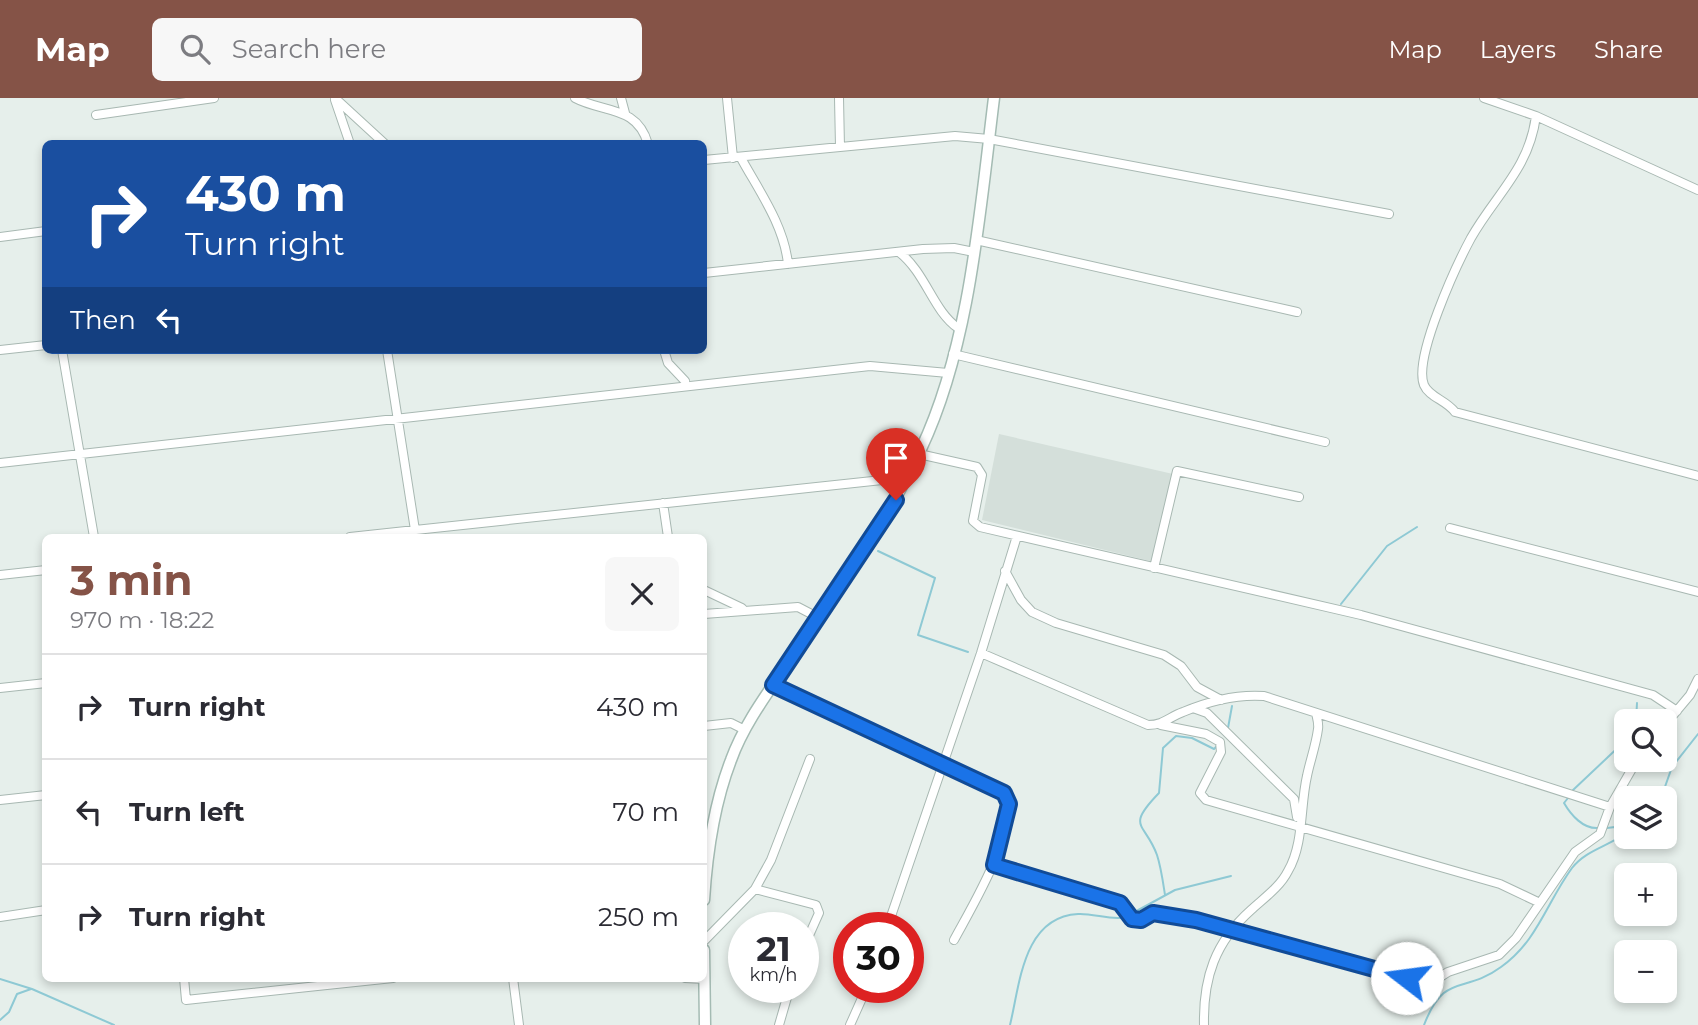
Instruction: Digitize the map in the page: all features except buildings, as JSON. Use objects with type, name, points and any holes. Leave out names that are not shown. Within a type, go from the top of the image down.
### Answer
[{"type":"main road","points":[[707,847],[721,790],[745,730],[886,518],[919,454],[953,354],[975,246],[994,98]]},
{"type":"main road","points":[[704,982],[705,1025]]},
{"type":"street","points":[[96,115],[214,98]]},
{"type":"street","points":[[335,98],[349,139]]},
{"type":"street","points":[[335,98],[381,140]]},
{"type":"street","points":[[575,98],[625,113]]},
{"type":"street","points":[[729,98],[737,158],[777,224],[786,247],[788,264]]},
{"type":"street","points":[[839,98],[840,147]]},
{"type":"street","points":[[1484,98],[1536,116],[1698,190]]},
{"type":"street","points":[[619,100],[625,113],[646,140]]},
{"type":"street","points":[[1536,116],[1533,142],[1513,179],[1472,237],[1433,325],[1422,367],[1424,386],[1434,397],[1447,400],[1455,412],[1698,475]]},
{"type":"street","points":[[707,160],[955,136],[989,139],[1389,214]]},
{"type":"street","points":[[0,237],[42,232]]},
{"type":"street","points":[[707,273],[975,246],[1297,312]]},
{"type":"street","points":[[900,252],[914,263],[948,321],[958,328]]},
{"type":"street","points":[[0,350],[42,345]]},
{"type":"street","points":[[63,354],[93,534]]},
{"type":"street","points":[[388,354],[420,532]]},
{"type":"street","points":[[665,354],[668,363],[685,380]]},
{"type":"street","points":[[953,354],[1325,442]]},
{"type":"street","points":[[0,463],[870,366],[948,373]]},
{"type":"street","points":[[919,454],[978,467],[982,475],[973,521],[980,527],[1361,615],[1653,695],[1674,709]]},
{"type":"street","points":[[1154,568],[1177,471],[1299,497]]},
{"type":"street","points":[[392,534],[882,480],[906,481]]},
{"type":"street","points":[[663,503],[668,534]]},
{"type":"street","points":[[1450,528],[1698,592]]},
{"type":"street","points":[[892,912],[981,653],[1017,536]]},
{"type":"street","points":[[0,575],[42,570]]},
{"type":"street","points":[[1005,571],[1021,600],[1032,612],[1164,655],[1181,666],[1198,687],[1221,700]]},
{"type":"street","points":[[707,592],[744,610]]},
{"type":"street","points":[[707,613],[798,607],[819,618]]},
{"type":"street","points":[[981,653],[1148,725],[1206,734],[1220,742],[1221,752],[1200,793],[1206,800],[1500,884],[1538,902]]},
{"type":"street","points":[[1677,711],[1698,679]]},
{"type":"street","points":[[0,688],[42,683]]},
{"type":"street","points":[[773,685],[1004,793],[1009,804],[994,865],[954,940]]},
{"type":"street","points":[[1161,725],[1175,715],[1221,700],[1241,695],[1265,696],[1610,807]]},
{"type":"street","points":[[1193,708],[1207,713],[1294,799],[1298,827],[1298,845],[1289,870],[1278,886],[1232,930],[1208,972],[1203,998],[1204,1025]]},
{"type":"street","points":[[1298,827],[1319,727],[1316,713]]},
{"type":"street","points":[[707,726],[731,723],[745,730]]},
{"type":"street","points":[[707,938],[755,889],[771,860],[810,758]]},
{"type":"street","points":[[994,865],[1120,903],[1132,919],[1141,920],[1153,913],[1232,930],[1429,984],[1448,972],[1499,956],[1516,938],[1538,902],[1576,852],[1600,834],[1610,807],[1630,772]]},
{"type":"street","points":[[0,800],[42,795]]},
{"type":"street","points":[[755,889],[816,905],[819,912]]},
{"type":"street","points":[[0,917],[42,911]]},
{"type":"street","points":[[184,982],[186,1000],[355,982]]},
{"type":"street","points":[[514,982],[519,1025]]},
{"type":"street","points":[[780,1025],[786,1003]]},
{"type":"street","points":[[850,1025],[860,1003]]},
{"type":"shaded area","points":[[999,434],[1173,474],[1154,562],[982,520]]},
{"type":"waterway","points":[[1341,604],[1387,546],[1417,527]]},
{"type":"waterway","points":[[878,551],[935,578],[918,635],[968,652]]},
{"type":"waterway","points":[[1637,703],[1637,709]]},
{"type":"waterway","points":[[1228,728],[1232,706]]},
{"type":"waterway","points":[[1665,786],[1672,767],[1698,734]]},
{"type":"waterway","points":[[1165,895],[1157,855],[1140,819],[1159,793],[1163,748],[1176,736],[1192,738],[1214,749],[1217,746]]},
{"type":"waterway","points":[[1572,791],[1614,751]]},
{"type":"waterway","points":[[1568,798],[1564,803],[1574,816],[1582,824],[1598,828]]},
{"type":"waterway","points":[[1607,828],[1614,827]]},
{"type":"waterway","points":[[1424,1025],[1432,1008],[1448,990],[1488,975],[1513,957],[1533,934],[1572,868],[1591,852],[1614,840]]},
{"type":"waterway","points":[[1131,914],[1175,890],[1231,876]]},
{"type":"waterway","points":[[1010,1025],[1027,955],[1046,927],[1060,918],[1078,914],[1126,917]]},
{"type":"waterway","points":[[0,979],[32,989],[114,1025]]},
{"type":"waterway","points":[[0,1020],[9,1012],[17,994],[31,989]]},
{"type":"route","points":[[896,500],[773,685],[1004,793],[1009,804],[994,865],[1120,903],[1132,919],[1141,920],[1153,913],[1196,920],[1407,978]]}]
